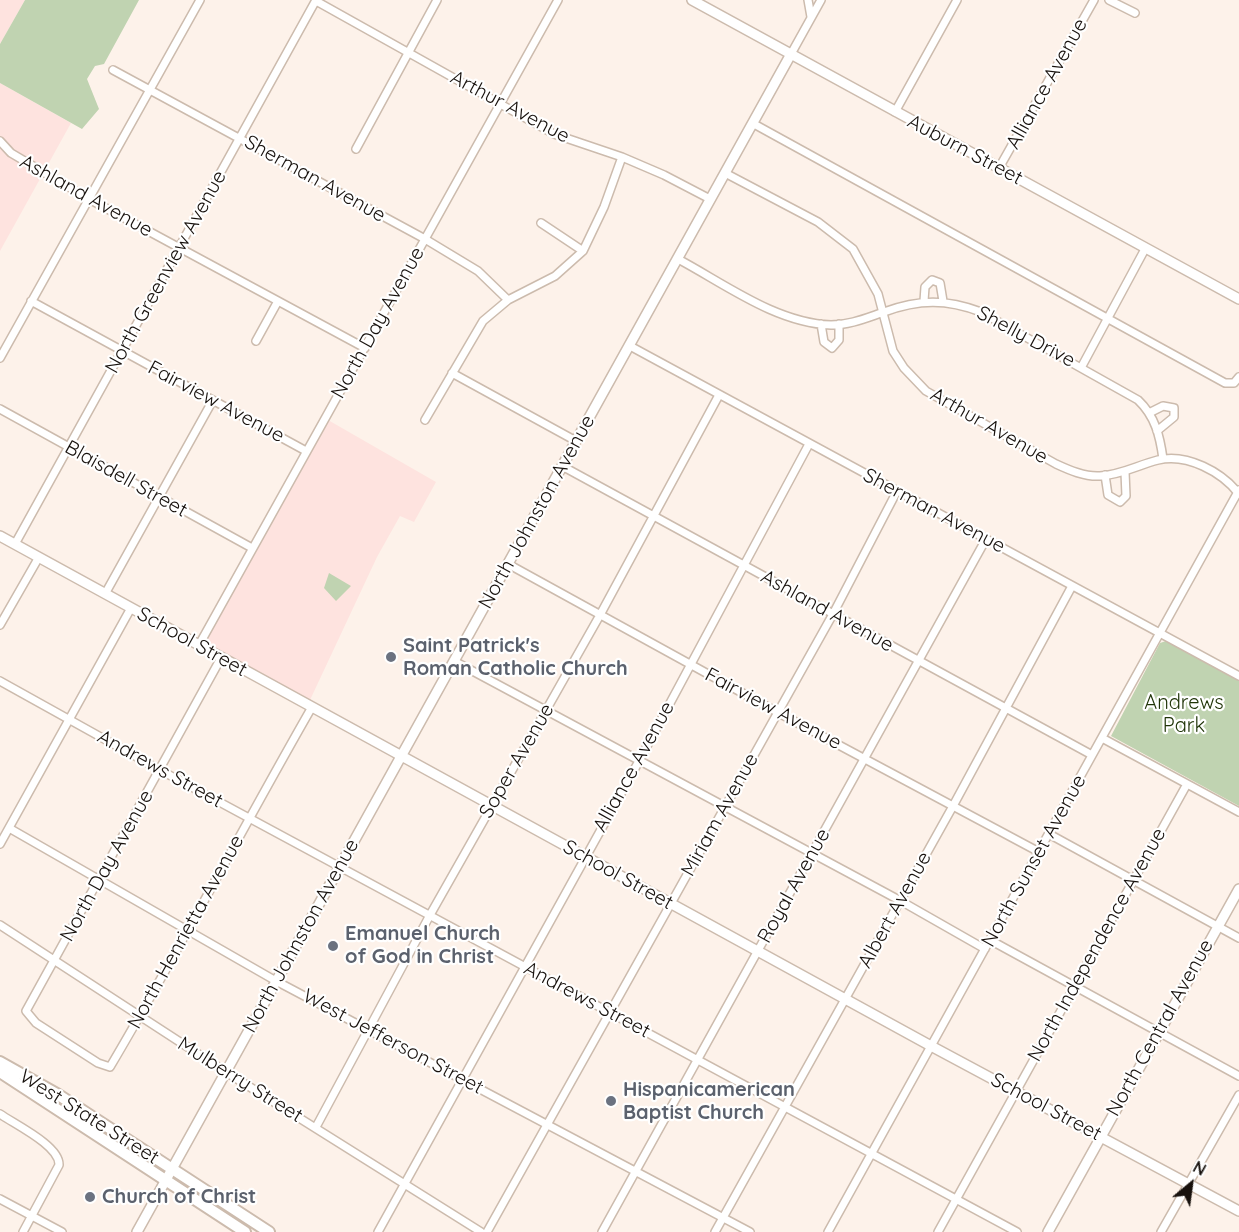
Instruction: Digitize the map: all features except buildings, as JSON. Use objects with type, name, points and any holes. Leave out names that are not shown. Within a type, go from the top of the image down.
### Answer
[{"type":"main road","name":"Auburn Street","points":[[692,0],[1239,299]]},
{"type":"main road","name":"North Johnston Avenue","points":[[137,1232],[791,54]]},
{"type":"main road","name":"School Street","points":[[0,536],[931,1046],[1239,1210]]},
{"type":"main road","name":"North Central Avenue","points":[[1048,1232],[1239,889]]},
{"type":"main road","name":"West State Street","points":[[0,1062],[67,1100],[269,1232]]},
{"type":"main road","name":"West State Street","points":[[0,1072],[245,1232]]},
{"type":"street","points":[[0,358],[200,0]]},
{"type":"street","points":[[356,149],[437,0]]},
{"type":"street","name":"North Day Avenue","points":[[199,645],[558,0]]},
{"type":"street","points":[[808,0],[811,17]]},
{"type":"street","name":"North Johnston Avenue","points":[[791,54],[821,0]]},
{"type":"street","points":[[895,112],[957,0]]},
{"type":"street","name":"Alliance Avenue","points":[[999,168],[1094,0]]},
{"type":"street","points":[[1109,0],[1135,13]]},
{"type":"street","name":"Arthur Avenue","points":[[316,1],[554,134],[622,157],[664,175],[711,200]]},
{"type":"street","name":"North Greenview Avenue","points":[[15,544],[316,1]]},
{"type":"street","name":"Sherman Avenue","points":[[113,70],[425,239],[478,271],[508,300]]},
{"type":"street","points":[[754,124],[1226,383],[1234,383],[1239,376]]},
{"type":"street","name":"Ashland Avenue","points":[[0,141],[20,159],[89,199],[366,348]]},
{"type":"street","points":[[425,420],[483,321],[508,300],[555,276],[583,251],[604,207],[622,157]]},
{"type":"street","name":"Arthur Avenue","points":[[725,173],[818,222],[844,240],[867,270],[884,312],[893,351],[904,368],[926,392],[1056,464],[1086,474],[1105,475],[1163,459],[1188,461],[1206,468],[1239,492]]},
{"type":"street","points":[[541,223],[583,251]]},
{"type":"street","points":[[1082,366],[1145,249]]},
{"type":"street","name":"Shelly Drive","points":[[678,259],[778,313],[821,324],[857,322],[924,301],[943,302],[981,312],[1132,395],[1149,413],[1157,431],[1163,459]]},
{"type":"street","points":[[924,301],[926,284],[934,280],[942,287],[943,302]]},
{"type":"street","name":"Fairview Avenue","points":[[31,301],[306,451]]},
{"type":"street","points":[[256,341],[278,301]]},
{"type":"street","points":[[821,324],[824,342],[832,348],[839,340],[839,324]]},
{"type":"street","name":"Sherman Avenue","points":[[630,346],[1239,676]]},
{"type":"street","points":[[452,373],[576,441]]},
{"type":"street","name":"Soper Avenue","points":[[316,1127],[430,915],[600,615],[719,395]]},
{"type":"street","points":[[105,594],[213,400]]},
{"type":"street","points":[[1149,413],[1163,406],[1174,408],[1174,417],[1157,431]]},
{"type":"street","name":"Blaisdell Street","points":[[0,409],[252,548]]},
{"type":"street","name":"Alliance Avenue","points":[[378,1232],[523,966],[639,760],[809,444]]},
{"type":"street","name":"Ashland Avenue","points":[[562,466],[1092,755]]},
{"type":"street","points":[[1105,475],[1108,495],[1120,502],[1126,496],[1125,471]]},
{"type":"street","name":"Miriam Avenue","points":[[487,1232],[833,614],[897,491]]},
{"type":"street","name":"North Sunset Avenue","points":[[828,1232],[1239,492]]},
{"type":"street","name":"Royal Avenue","points":[[602,1232],[986,539]]},
{"type":"street","points":[[0,626],[39,558]]},
{"type":"street","name":"Fairview Avenue","points":[[508,564],[777,712],[1039,852]]},
{"type":"street","name":"Albert Avenue","points":[[715,1232],[899,900],[954,806],[1072,586]]},
{"type":"street","points":[[0,844],[131,608]]},
{"type":"street","name":"North Day Avenue","points":[[26,1011],[221,658]]},
{"type":"street","points":[[454,661],[813,853],[985,949]]},
{"type":"street","name":"Andrews Street","points":[[0,681],[160,770],[1017,1232]]},
{"type":"street","name":"North Henrietta Avenue","points":[[26,1011],[36,1023],[50,1033],[98,1063],[110,1067],[189,933],[249,817],[312,708]]},
{"type":"street","points":[[1102,738],[1239,812]]},
{"type":"street","name":"North Independence Avenue","points":[[938,1232],[1186,784]]},
{"type":"street","name":"West Jefferson Street","points":[[9,828],[100,878],[189,933],[276,981],[750,1232]]},
{"type":"street","points":[[1048,834],[1239,938]]},
{"type":"street","name":"Mulberry Street","points":[[0,925],[226,1072],[482,1232]]},
{"type":"street","points":[[990,940],[1239,1076]]},
{"type":"street","points":[[1161,1232],[1239,1095]]},
{"type":"street","points":[[0,1114],[53,1149],[59,1157],[59,1166],[23,1232]]},
{"type":"street","points":[[0,1199],[62,1232]]},
{"type":"shaded area","points":[[0,0],[25,0],[0,44]]},
{"type":"shaded area","points":[[0,83],[71,123],[0,251]]},
{"type":"shaded area","points":[[328,420],[436,482],[414,522],[400,516],[377,557],[310,700],[211,646],[208,638]]},
{"type":"green space","points":[[25,0],[139,0],[104,64],[95,66],[87,79],[99,109],[82,129],[0,83],[0,44]]},
{"type":"green space","points":[[329,573],[351,586],[336,601],[324,588]]},
{"type":"green space","name":"Andrews Park","points":[[1166,641],[1239,681],[1239,806],[1111,736],[1160,643]]},
{"type":"place","name":"Saint Patrick's Roman Catholic Church","points":[[391,657]]},
{"type":"place","name":"Emanuel Church of God in Christ","points":[[333,946]]},
{"type":"place","name":"Hispanicamerican Baptist Church","points":[[611,1101]]},
{"type":"place","name":"Church of Christ","points":[[90,1197]]}]
